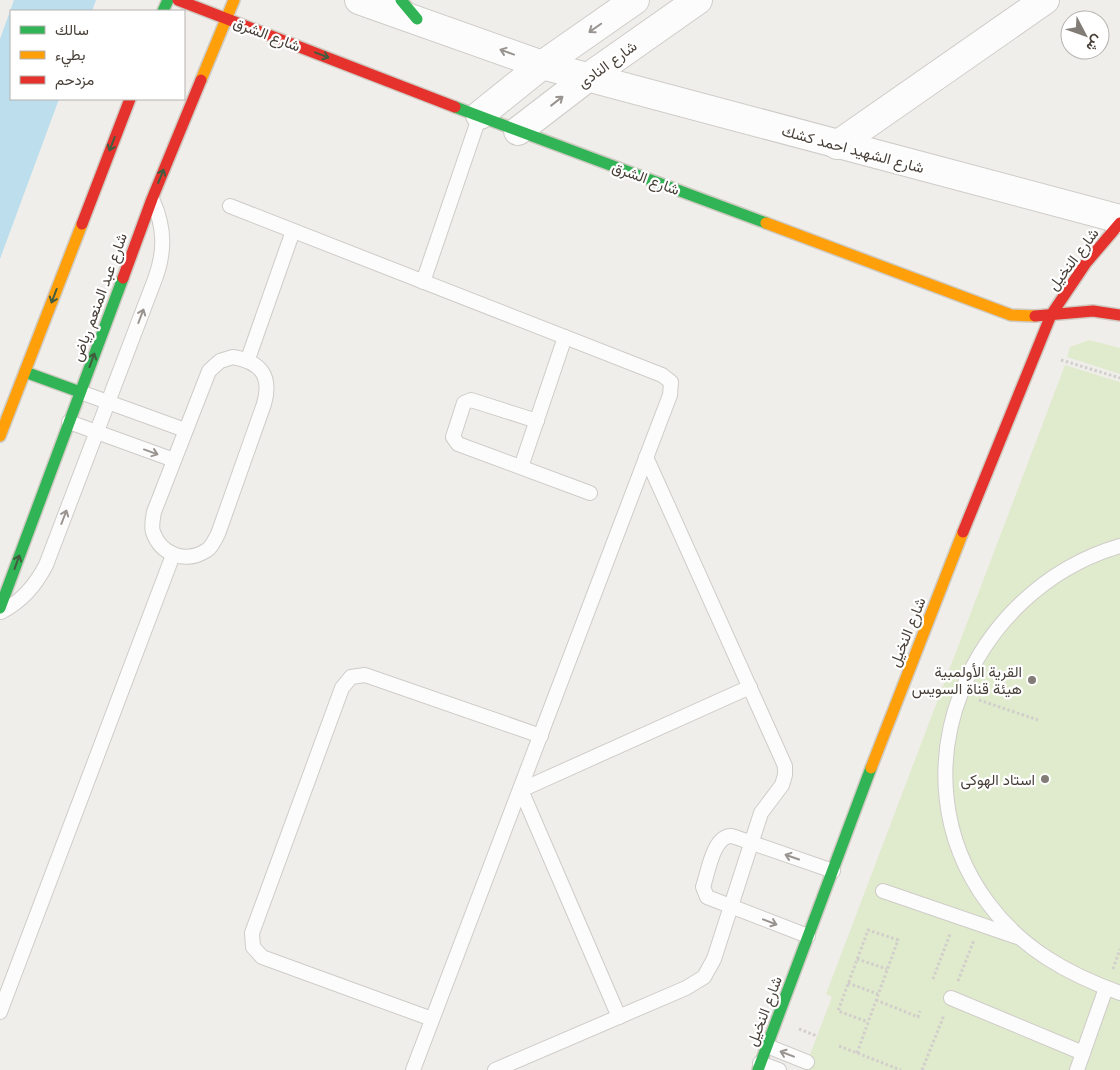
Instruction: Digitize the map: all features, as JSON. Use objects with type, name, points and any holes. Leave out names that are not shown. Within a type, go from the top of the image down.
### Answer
[{"type":"main road","name":"شارع الشرق","points":[[178,0],[518,131],[1012,315],[1031,317],[1090,310],[1120,315]]},
{"type":"main road","name":"شارع عبد المنعم رياض","points":[[0,608],[152,199],[234,0]]},
{"type":"main road","points":[[0,436],[130,100]]},
{"type":"main road","name":"شارع النخيل","points":[[759,1067],[907,672],[1050,315],[1086,263],[1120,221]]},
{"type":"main road","points":[[25,372],[80,392]]},
{"type":"street","points":[[359,0],[409,10],[542,65],[587,78]]},
{"type":"street","points":[[480,115],[542,65],[635,0]]},
{"type":"street","name":"شارع النادى","points":[[518,131],[587,78],[698,0]]},
{"type":"street","points":[[837,145],[1044,0]]},
{"type":"street","name":"شارع الشهيد احمد كشك","points":[[587,78],[1120,221]]},
{"type":"lane","points":[[423,282],[480,115]]},
{"type":"lane","points":[[0,612],[22,599],[40,578],[160,266],[163,239],[158,212],[152,199]]},
{"type":"lane","points":[[230,206],[662,375],[671,382],[670,395],[413,1070]]},
{"type":"lane","points":[[248,359],[293,230]]},
{"type":"lane","points":[[521,468],[565,337]]},
{"type":"lane","points":[[234,357],[248,359],[258,366],[266,378],[268,391],[218,534],[209,549],[193,557],[173,555],[160,546],[152,530],[154,512],[209,371],[220,361],[234,357]]},
{"type":"lane","points":[[80,392],[186,430]]},
{"type":"lane","points":[[537,421],[471,400],[464,403],[454,437],[458,444],[590,493]]},
{"type":"lane","points":[[69,422],[174,460]]},
{"type":"lane","points":[[496,1070],[619,1018],[686,988],[704,977],[714,959],[764,807],[782,785],[785,775],[785,766],[646,457]]},
{"type":"lane","points":[[1120,546],[1100,552],[1070,567],[1041,585],[1015,608],[983,648],[960,694],[944,765],[947,802],[955,838],[969,872],[988,904],[1020,938],[1040,955],[1072,974],[1120,993]]},
{"type":"lane","points":[[0,1012],[173,555]]},
{"type":"lane","points":[[432,1019],[262,957],[252,947],[252,933],[342,688],[351,678],[365,675],[541,736]]},
{"type":"lane","points":[[521,790],[750,687]]},
{"type":"lane","points":[[521,790],[619,1018]]},
{"type":"lane","points":[[808,936],[710,899],[705,894],[703,887],[721,839],[732,836],[833,871]]},
{"type":"lane","points":[[884,891],[1020,938]]},
{"type":"lane","points":[[1077,1070],[1106,988]]},
{"type":"lane","points":[[951,998],[1083,1053]]},
{"type":"lane","points":[[767,1046],[807,1062]]},
{"type":"lane","points":[[759,1067],[779,1070]]},
{"type":"path","points":[[1036,352],[1120,378]]},
{"type":"path","points":[[960,694],[1038,720]]},
{"type":"path","points":[[933,978],[957,917]]},
{"type":"path","points":[[857,1053],[898,940],[868,930],[838,1011],[868,1022]]},
{"type":"path","points":[[964,966],[970,951]]},
{"type":"path","points":[[857,959],[887,969]]},
{"type":"path","points":[[848,983],[878,994]]},
{"type":"path","points":[[876,1000],[918,1017],[920,1011]]},
{"type":"path","points":[[922,1070],[938,1030]]},
{"type":"path","points":[[839,1046],[901,1070]]},
{"type":"green space","points":[[1089,340],[1120,348],[1120,374],[1067,357],[1070,347]]},
{"type":"green space","name":"القرية الأولمبية هيئة قناة السويس","points":[[1065,365],[1120,382],[1120,1070],[804,1070],[832,997],[826,994]]},
{"type":"water","points":[[14,0],[96,0],[92,10],[10,10]]},
{"type":"water","points":[[10,11],[10,100],[59,100],[0,259],[0,39]]},
{"type":"traffic: fast","points":[[163,10],[168,0]]},
{"type":"traffic: fast","points":[[401,0],[417,19]]},
{"type":"traffic: fast","points":[[455,107],[766,223]]},
{"type":"traffic: fast","points":[[0,608],[123,278]]},
{"type":"traffic: fast","points":[[25,372],[80,392]]},
{"type":"traffic: fast","points":[[758,1070],[871,768]]},
{"type":"traffic: slow","points":[[201,80],[234,0]]},
{"type":"traffic: slow","points":[[766,223],[1011,315],[1035,316]]},
{"type":"traffic: slow","points":[[0,436],[82,224]]},
{"type":"traffic: slow","points":[[871,768],[963,532]]},
{"type":"traffic: jam","points":[[178,0],[455,107]]},
{"type":"traffic: jam","points":[[123,278],[152,199],[201,80]]},
{"type":"traffic: jam","points":[[82,224],[130,100]]},
{"type":"traffic: jam","points":[[963,532],[1051,315],[1086,263],[1120,223]]},
{"type":"traffic: jam","points":[[1035,316],[1093,311],[1120,315]]},
{"type":"place","name":"القرية الأولمبية هيئة قناة السويس","points":[[1032,680]]},
{"type":"place","name":"استاد الهوكى","points":[[1045,779]]}]
